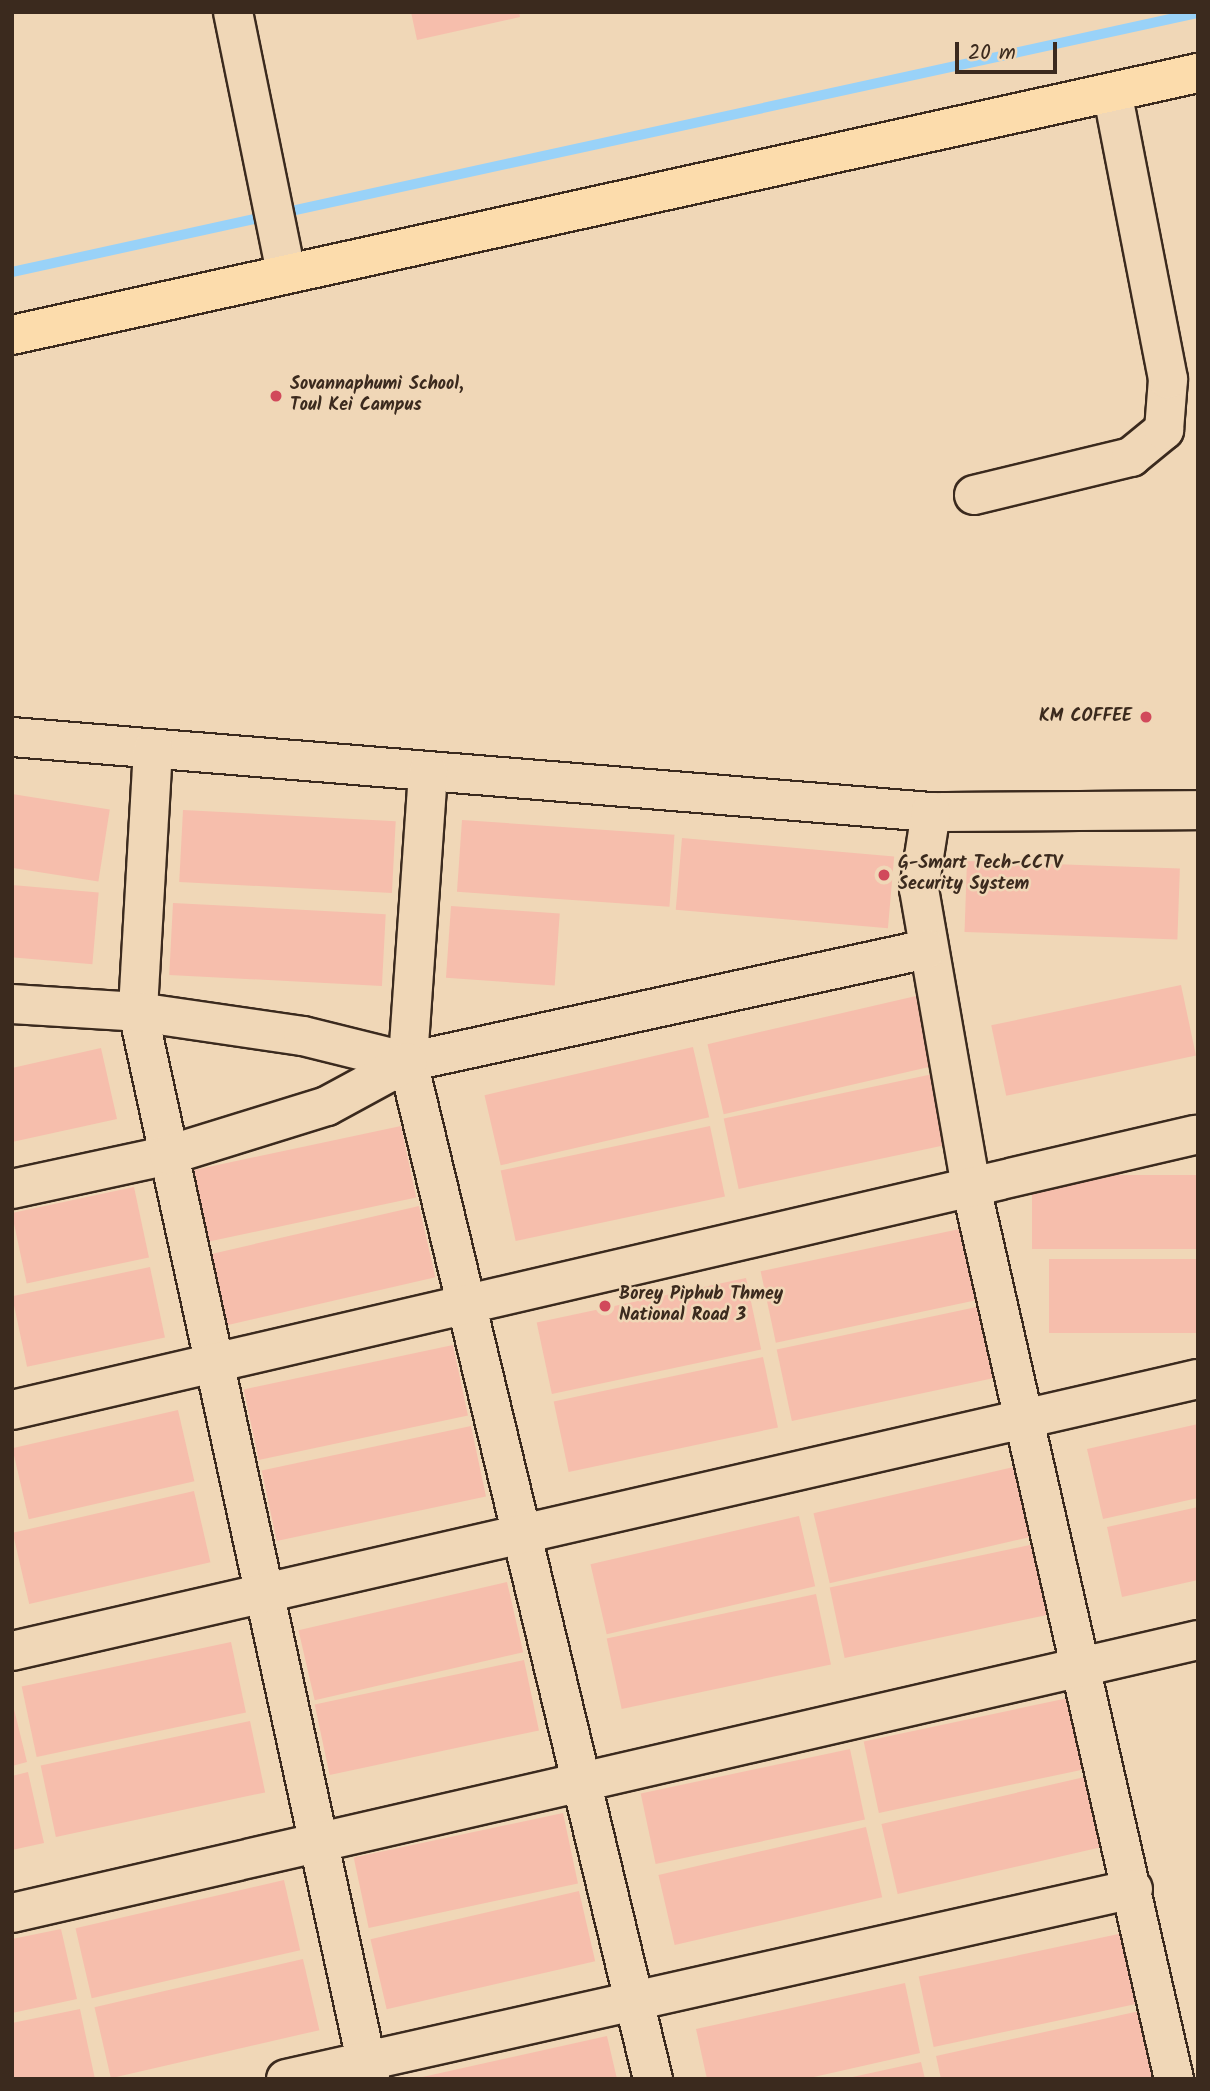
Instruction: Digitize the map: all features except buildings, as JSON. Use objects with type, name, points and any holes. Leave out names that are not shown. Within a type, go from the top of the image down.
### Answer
[{"type":"main road","points":[[12,335],[1198,73]]},
{"type":"street","points":[[233,12],[286,273]]},
{"type":"street","points":[[974,495],[1131,457],[1164,430],[1168,379],[1112,92]]},
{"type":"street","points":[[12,737],[931,812],[1198,810]]},
{"type":"street","points":[[153,749],[138,1012],[368,2070]]},
{"type":"street","points":[[428,773],[408,1062],[524,1537],[578,1784],[636,2001],[653,2079]]},
{"type":"street","points":[[931,812],[919,889],[927,949],[971,1187],[1084,1663],[1174,2079]]},
{"type":"street","points":[[12,1189],[169,1155],[327,1106],[408,1062],[927,949]]},
{"type":"street","points":[[12,1004],[138,1012],[303,1036],[408,1062]]},
{"type":"street","points":[[12,1410],[1195,1135]]},
{"type":"street","points":[[12,1651],[524,1537],[1198,1378]]},
{"type":"street","points":[[12,1913],[578,1784],[1084,1663],[1198,1640]]},
{"type":"street","points":[[286,2079],[368,2070],[636,2001],[1133,1889]]},
{"type":"waterway","points":[[12,272],[1198,13]]},
{"type":"place","name":"Sovannaphumi School, Toul Kei Campus","points":[[276,396]]},
{"type":"place","name":"KM COFFEE","points":[[1146,717]]},
{"type":"place","name":"G-Smart Tech-CCTV Security System","points":[[884,875]]},
{"type":"place","name":"Borey Piphub Thmey National Road 3","points":[[605,1306]]}]
